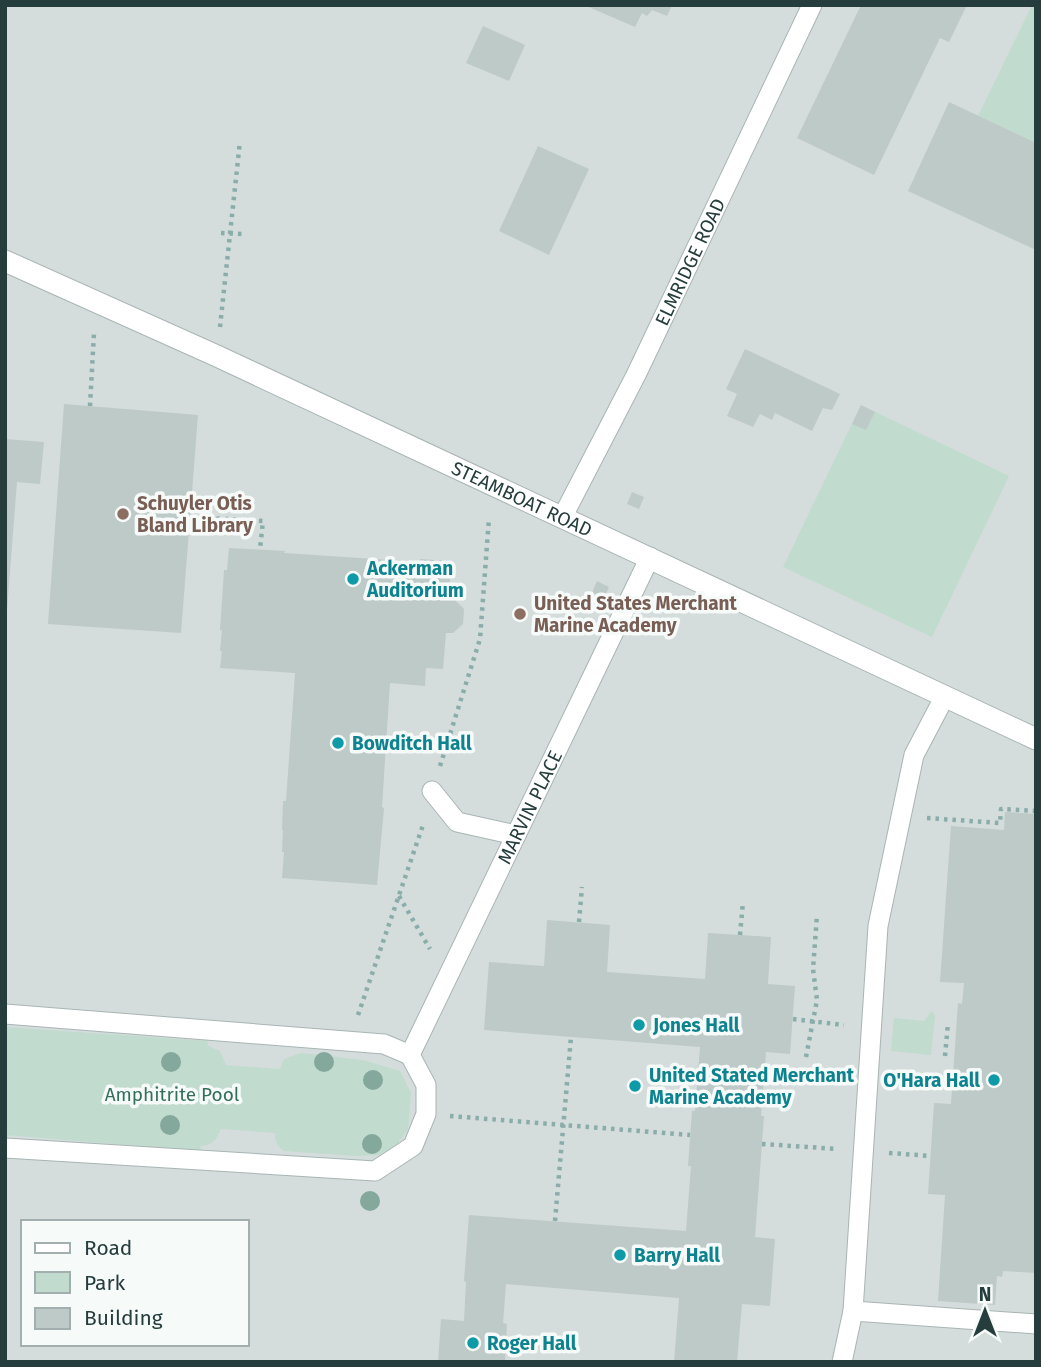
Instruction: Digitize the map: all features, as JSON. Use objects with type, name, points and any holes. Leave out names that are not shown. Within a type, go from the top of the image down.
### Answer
[{"type":"street","name":"STEAMBOAT ROAD","points":[[5,261],[563,516],[1036,739]]},
{"type":"lane","name":"ELMRIDGE ROAD","points":[[563,516],[636,375],[812,5]]},
{"type":"lane","name":"MARVIN PLACE","points":[[410,1055],[650,557]]},
{"type":"lane","points":[[842,1362],[853,1311],[878,926],[914,755],[945,696]]},
{"type":"lane","points":[[432,791],[457,822],[516,835]]},
{"type":"lane","points":[[5,1014],[384,1044],[410,1055],[426,1085],[426,1114],[413,1146],[375,1171],[5,1148]]},
{"type":"lane","points":[[853,1311],[1036,1324]]},
{"type":"path","points":[[217,356],[240,141]]},
{"type":"path","points":[[221,233],[242,234]]},
{"type":"path","points":[[90,406],[94,333]]},
{"type":"path","points":[[208,517],[263,521],[260,549]]},
{"type":"path","points":[[926,818],[1000,823],[1001,809],[1036,811]]},
{"type":"path","points":[[579,922],[582,887]]},
{"type":"path","points":[[399,895],[447,977]]},
{"type":"path","points":[[740,935],[743,902]]},
{"type":"path","points":[[806,1056],[817,1000],[813,969],[817,915]]},
{"type":"path","points":[[793,1019],[872,1027]]},
{"type":"path","points":[[945,1056],[948,1023]]},
{"type":"path","points":[[555,1221],[571,1037]]},
{"type":"path","points":[[154,1093],[223,1097]]},
{"type":"path","points":[[426,1114],[690,1135]]},
{"type":"path","points":[[762,1144],[931,1156]]},
{"type":"shaded area","name":"United States Merchant Marine Academy","points":[[5,5],[1036,5],[1036,1362],[5,1362]]},
{"type":"green space","points":[[1032,5],[1036,5],[1036,143],[978,116]]},
{"type":"green space","points":[[861,405],[1009,476],[932,637],[783,567]]},
{"type":"green space","points":[[932,1011],[935,1016],[931,1055],[891,1051],[894,1018],[924,1021]]},
{"type":"green space","name":"Amphitrite Pool","points":[[5,1027],[207,1041],[208,1046],[220,1051],[226,1065],[280,1069],[284,1059],[301,1053],[363,1060],[400,1071],[411,1093],[408,1129],[397,1144],[379,1155],[354,1156],[284,1151],[277,1144],[275,1133],[221,1129],[214,1141],[201,1146],[200,1151],[5,1135]]},
{"type":"building","points":[[584,5],[672,5],[667,16],[652,10],[647,16],[642,13],[635,27]]},
{"type":"building","points":[[861,5],[967,5],[949,42],[940,38],[874,175],[797,138]]},
{"type":"building","points":[[483,26],[525,45],[509,81],[466,63]]},
{"type":"building","points":[[949,102],[1036,143],[1036,250],[908,191]]},
{"type":"building","points":[[538,146],[589,169],[549,255],[499,231]]},
{"type":"building","points":[[745,349],[840,394],[832,410],[823,408],[812,431],[775,413],[772,420],[760,414],[753,427],[727,416],[737,394],[726,389]]},
{"type":"building","name":"Schuyler Otis Bland Library","points":[[64,404],[198,415],[181,633],[48,624]]},
{"type":"building","points":[[861,405],[875,412],[866,430],[852,424]]},
{"type":"building","points":[[5,439],[44,442],[40,484],[17,482],[7,610],[5,609]]},
{"type":"building","points":[[632,492],[644,497],[639,509],[627,504]]},
{"type":"building","name":"Bowditch Hall","points":[[229,548],[420,562],[420,559],[451,561],[449,599],[455,600],[464,609],[463,624],[453,633],[446,633],[443,669],[426,668],[425,686],[390,683],[377,885],[282,878],[283,801],[286,801],[295,673],[220,668],[224,570],[227,570]]},
{"type":"building","points":[[597,581],[609,587],[604,598],[592,593]]},
{"type":"building","name":"O'Hara Hall","points":[[1005,812],[1036,814],[1036,1273],[1003,1271],[1002,1277],[997,1276],[995,1305],[938,1301],[945,1195],[928,1194],[934,1103],[951,1104],[958,1003],[962,1004],[964,983],[940,982],[951,826],[1004,830]]},
{"type":"building","points":[[547,920],[610,925],[607,972],[705,979],[708,933],[771,937],[768,984],[795,986],[790,1054],[766,1052],[761,1116],[764,1116],[755,1237],[775,1239],[770,1306],[742,1304],[737,1362],[674,1362],[679,1298],[506,1284],[503,1323],[507,1324],[505,1362],[438,1362],[441,1319],[464,1321],[469,1215],[686,1231],[692,1111],[695,1111],[700,1047],[484,1030],[489,962],[544,966]]},
{"type":"place","name":"Schuyler Otis Bland Library","points":[[123,514]]},
{"type":"place","name":"Ackerman Auditorium","points":[[353,579]]},
{"type":"place","name":"United States Merchant Marine Academy","points":[[520,614]]},
{"type":"place","name":"Bowditch Hall","points":[[338,743]]},
{"type":"place","name":"Jones Hall","points":[[639,1025]]},
{"type":"place","name":"O'Hara Hall","points":[[994,1080]]},
{"type":"place","name":"United Stated Merchant Marine Academy","points":[[635,1086]]},
{"type":"place","name":"Barry Hall","points":[[620,1255]]},
{"type":"place","name":"Roger Hall","points":[[473,1343]]}]
